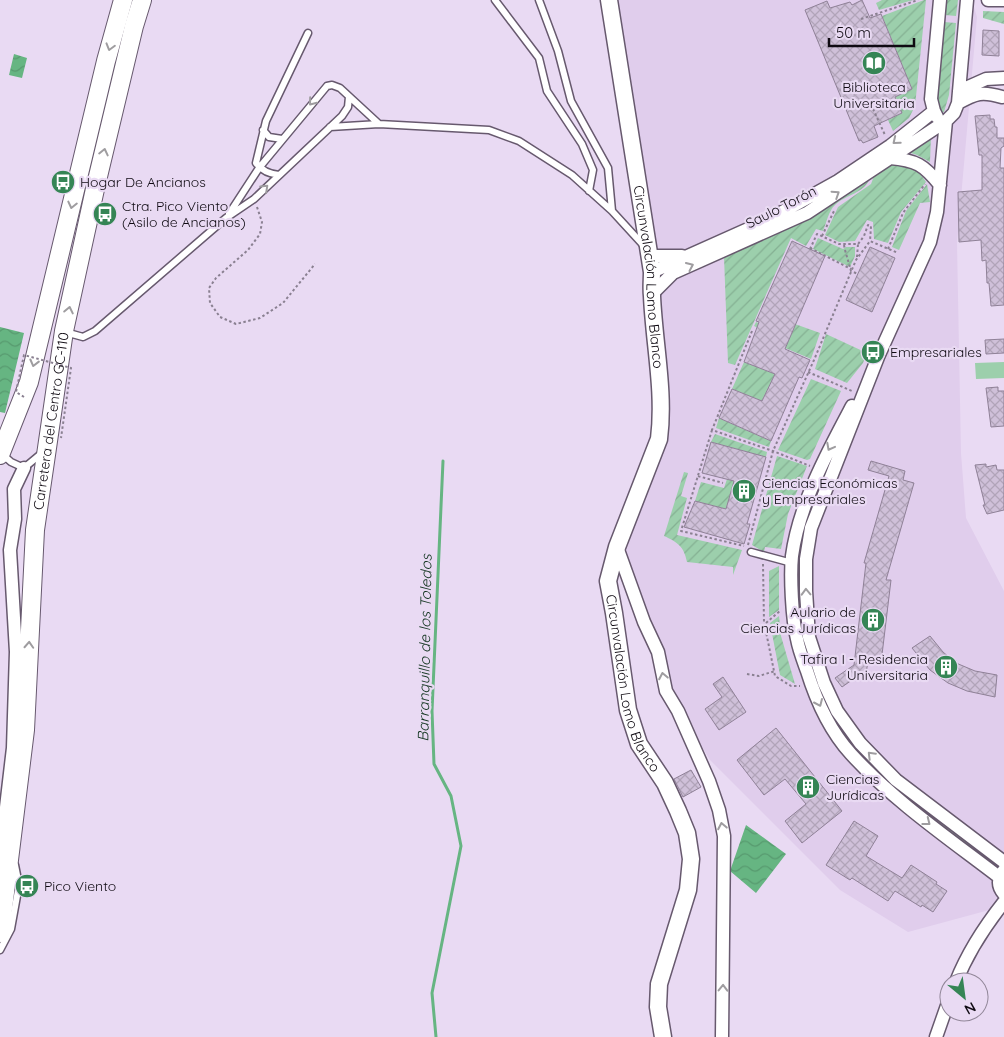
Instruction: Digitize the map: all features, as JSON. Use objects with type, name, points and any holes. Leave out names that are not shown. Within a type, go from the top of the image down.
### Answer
[{"type":"main road","name":"Carretera del Centro GC-110","points":[[1,454],[24,397],[106,61],[123,0]]},
{"type":"main road","name":"Carretera del Centro GC-110","points":[[0,934],[6,854],[25,730],[35,530],[54,443],[64,332],[95,189],[142,0]]},
{"type":"street","name":"Circunvalación Lomo Blanco","points":[[609,0],[652,272],[662,421],[659,439],[617,547],[608,582],[628,710],[639,744],[664,783],[678,811],[687,833],[691,859],[688,890],[659,984],[658,1007],[663,1037]]},
{"type":"street","points":[[940,0],[931,99],[938,118],[946,122]]},
{"type":"street","points":[[967,0],[958,97],[954,113],[946,122],[937,212],[930,242],[878,357],[819,470],[799,524],[792,563],[793,601],[796,638],[812,688],[825,718],[849,752],[887,790],[1001,873],[1000,889],[1004,894]]},
{"type":"street","points":[[988,0],[1004,0]]},
{"type":"street","points":[[958,97],[986,78],[1004,78]]},
{"type":"street","points":[[958,97],[988,93],[1003,98],[1002,86],[1004,83]]},
{"type":"street","name":"Saulo Torón","points":[[652,294],[673,274],[807,213],[890,152],[934,111]]},
{"type":"street","name":"Saulo Torón","points":[[652,272],[766,221],[946,122]]},
{"type":"street","points":[[890,152],[916,162],[929,170],[940,185]]},
{"type":"street","points":[[648,253],[687,256]]},
{"type":"street","points":[[878,357],[811,528],[806,559],[809,637],[837,711],[860,743],[896,780],[1004,862]]},
{"type":"street","points":[[6,854],[16,671],[10,550],[14,519],[14,488],[24,468]]},
{"type":"street","points":[[617,547],[644,622],[658,652],[666,691],[678,711],[720,810],[724,836],[722,1037]]},
{"type":"street","points":[[961,972],[992,917],[1004,902]]},
{"type":"street","points":[[936,1037],[941,1022]]},
{"type":"lane","points":[[494,0],[539,58],[547,91],[582,144],[593,170],[589,190]]},
{"type":"lane","points":[[539,0],[558,52],[572,101],[608,168],[612,211]]},
{"type":"lane","points":[[279,175],[259,168],[256,163],[262,130],[308,33]]},
{"type":"lane","points":[[226,218],[259,168],[327,86],[332,85],[340,88],[379,124]]},
{"type":"lane","points":[[64,332],[83,337],[95,331],[226,218],[254,199],[347,110],[349,98]]},
{"type":"lane","points":[[330,127],[379,124],[489,130],[519,141],[572,175],[612,211],[648,253]]},
{"type":"lane","points":[[262,130],[269,137],[282,139]]},
{"type":"lane","points":[[1,454],[11,462],[24,468],[54,443]]},
{"type":"lane","points":[[753,553],[792,563]]},
{"type":"lane","points":[[0,950],[11,929],[19,885],[6,854]]},
{"type":"path","points":[[861,18],[918,0]]},
{"type":"path","points":[[873,109],[890,152]]},
{"type":"path","points":[[888,248],[902,213],[927,183]]},
{"type":"path","points":[[254,199],[262,222],[260,234],[248,250],[216,278],[209,288],[210,304],[220,317],[236,324],[260,318],[283,304],[314,264]]},
{"type":"path","points":[[822,236],[836,206]]},
{"type":"path","points":[[752,331],[712,430],[681,531],[747,547],[773,451],[851,270],[870,241],[871,226],[868,224],[864,236],[858,244],[858,257]]},
{"type":"path","points":[[858,244],[844,245],[817,234],[810,249],[858,274]]},
{"type":"path","points":[[870,241],[898,253]]},
{"type":"path","points":[[844,245],[851,270]]},
{"type":"path","points":[[24,397],[16,392],[24,355],[71,368],[54,443]]},
{"type":"path","points":[[808,372],[859,394]]},
{"type":"path","points":[[712,430],[773,451],[819,470]]},
{"type":"path","points":[[698,476],[723,483]]},
{"type":"path","points":[[753,553],[760,558],[764,566],[765,624],[775,676],[793,686]]},
{"type":"path","points":[[765,624],[793,601]]},
{"type":"path","points":[[746,674],[759,676],[775,672]]},
{"type":"shaded area","points":[[605,0],[972,0],[977,17],[957,243],[961,453],[966,518],[1004,591],[1004,906],[908,932],[840,890],[710,760],[668,690],[620,562],[665,436]]},
{"type":"shaded area","points":[[882,0],[913,0],[879,10],[876,3]]},
{"type":"shaded area","points":[[926,0],[915,106],[909,118],[893,131],[888,120],[902,113],[895,97],[912,89],[882,16]]},
{"type":"shaded area","points":[[945,0],[958,0],[956,16],[945,15]]},
{"type":"shaded area","points":[[983,11],[1004,12],[1004,24],[983,18]]},
{"type":"shaded area","points":[[944,22],[956,23],[949,95],[944,112],[942,113],[937,99]]},
{"type":"shaded area","points":[[931,135],[930,162],[908,152]]},
{"type":"shaded area","points":[[894,164],[913,169],[926,182],[901,212],[888,243],[874,239],[873,222],[867,220],[855,241],[839,242],[825,235],[838,207],[871,184],[874,176]]},
{"type":"shaded area","points":[[870,178],[864,187],[833,207],[823,231],[816,229],[806,246],[791,238],[735,365],[728,363],[724,257],[799,224]]},
{"type":"shaded area","points":[[927,184],[930,202],[920,203],[899,250],[892,247],[906,211]]},
{"type":"shaded area","points":[[818,238],[843,249],[855,247],[855,256],[850,267],[813,249]]},
{"type":"shaded area","points":[[756,322],[767,326],[795,324],[820,333],[811,359],[759,337],[762,330],[754,326]]},
{"type":"shaded area","points":[[826,334],[867,353],[863,363],[847,383],[815,369]]},
{"type":"shaded area","points":[[744,362],[775,374],[762,401],[732,389]]},
{"type":"shaded area","points":[[1004,362],[1004,378],[976,379],[975,363]]},
{"type":"shaded area","points":[[811,379],[841,391],[810,459],[807,460],[778,450]]},
{"type":"shaded area","points":[[719,418],[771,441],[769,447],[716,428]]},
{"type":"shaded area","points":[[715,434],[767,452],[766,457],[711,442]]},
{"type":"shaded area","points":[[777,456],[807,466],[788,514],[781,549],[765,547],[764,552],[752,545]]},
{"type":"shaded area","points":[[684,472],[688,473],[681,496],[687,498],[677,535],[742,550],[733,575],[733,567],[687,562],[684,552],[679,545],[664,536]]},
{"type":"shaded area","points":[[727,479],[734,481],[726,509],[695,501],[701,482],[724,488]]},
{"type":"shaded area","points":[[779,566],[779,610],[769,617],[769,571]]},
{"type":"shaded area","points":[[779,616],[781,636],[795,684],[780,675],[770,623]]},
{"type":"shaded area","points":[[824,690],[835,712],[919,802],[916,807],[870,768],[841,734],[818,693]]},
{"type":"shaded area","points":[[926,808],[996,862],[997,867],[995,868],[923,812]]},
{"type":"water","points":[[14,54],[27,58],[22,78],[9,75]]},
{"type":"water","points":[[0,327],[24,333],[5,413],[0,412]]},
{"type":"water","points":[[746,825],[786,854],[756,893],[730,871]]},
{"type":"building","points":[[862,0],[870,18],[881,14],[912,89],[895,97],[902,113],[874,126],[878,137],[863,143],[861,140],[859,141],[805,10],[827,1],[830,8],[850,2],[852,5]]},
{"type":"building","points":[[983,30],[999,31],[999,56],[982,55]]},
{"type":"building","points":[[990,115],[990,119],[994,119],[995,127],[997,127],[997,138],[1004,138],[1004,146],[1001,148],[1000,168],[1004,168],[1004,305],[991,306],[986,260],[982,261],[981,240],[959,242],[958,192],[982,190],[982,155],[979,155],[975,116]]},
{"type":"building","points":[[792,241],[825,256],[785,349],[810,360],[802,378],[799,377],[771,441],[719,418],[732,389],[762,401],[775,374],[744,362],[759,322],[756,321]]},
{"type":"building","points":[[870,247],[895,258],[872,312],[846,300]]},
{"type":"building","points":[[1004,339],[1004,353],[986,354],[985,340]]},
{"type":"building","points":[[998,387],[998,391],[1004,391],[1004,426],[991,427],[986,388]]},
{"type":"building","name":"Ciencias Económicas y Empresariales","points":[[711,442],[766,457],[747,524],[750,524],[744,544],[684,527],[695,501],[726,509],[734,481],[702,473]]},
{"type":"building","points":[[871,461],[905,471],[903,480],[914,483],[886,580],[891,580],[881,663],[868,662],[866,673],[862,673],[842,687],[835,678],[854,665],[866,563],[864,563],[889,476],[868,470]]},
{"type":"building","points":[[986,464],[986,467],[996,465],[997,470],[1004,470],[1004,510],[987,514],[983,505],[985,505],[975,465]]},
{"type":"building","name":"Tafira I - Residencia Universitaria","points":[[930,636],[943,652],[956,663],[975,671],[997,675],[995,697],[967,691],[948,683],[930,670],[912,648]]},
{"type":"building","points":[[723,677],[746,712],[719,730],[705,709],[722,697],[713,684]]},
{"type":"building","name":"Ciencias Jurídicas","points":[[776,728],[842,811],[802,843],[785,821],[806,804],[785,779],[764,795],[737,760]]},
{"type":"building","points":[[691,770],[701,787],[683,797],[674,779]]},
{"type":"building","name":"Ciencias Jurídicas","points":[[854,821],[878,836],[866,856],[902,878],[911,865],[947,891],[933,912],[895,891],[888,901],[852,878],[850,880],[826,865]]},
{"type":"waterway","name":"Barranquillo de los Toledos","points":[[436,1037],[432,993],[461,846],[451,796],[434,764],[432,711],[443,461]]},
{"type":"place","name":"Biblioteca Universitaria","points":[[874,63]]},
{"type":"place","name":"Hogar De Ancianos","points":[[63,182]]},
{"type":"place","name":"Ctra. Pico Viento (Asilo de Ancianos)","points":[[105,214]]},
{"type":"place","name":"Empresariales","points":[[873,352]]},
{"type":"place","name":"Ciencias Económicas y Empresariales","points":[[744,491]]},
{"type":"place","name":"Aulario de Ciencias Jurídicas","points":[[873,620]]},
{"type":"place","name":"Tafira I - Residencia Universitaria","points":[[946,667]]},
{"type":"place","name":"Ciencias Jurídicas","points":[[808,787]]},
{"type":"place","name":"Pico Viento","points":[[27,886]]}]
